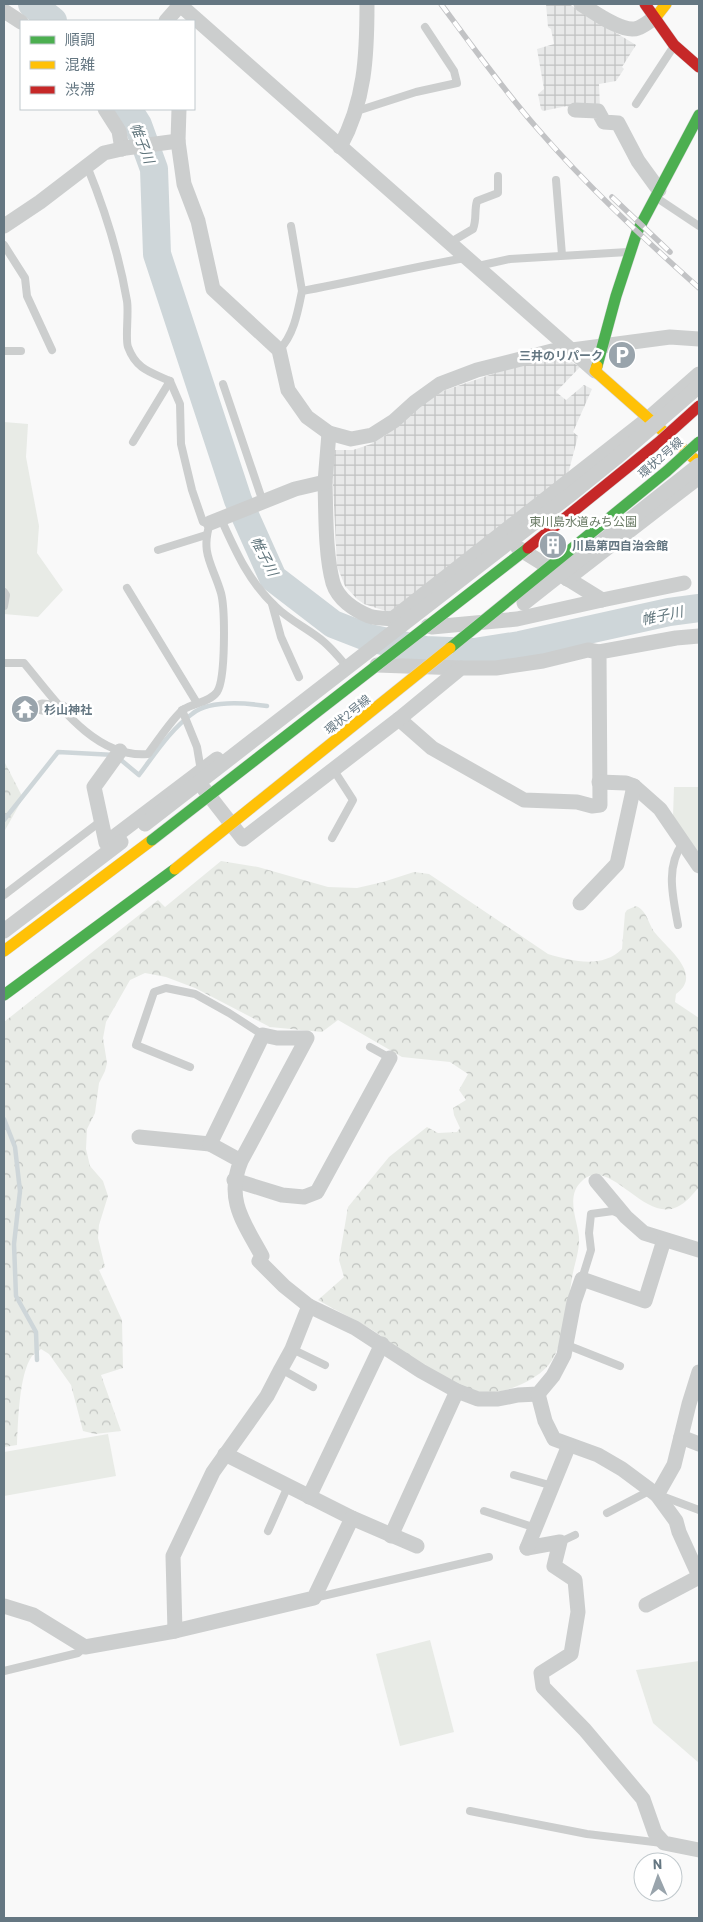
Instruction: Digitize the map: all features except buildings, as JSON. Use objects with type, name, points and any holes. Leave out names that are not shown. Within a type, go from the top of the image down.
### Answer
[{"type":"main road","points":[[645,4],[660,9],[673,22]]},
{"type":"main road","points":[[660,9],[674,45],[699,67]]},
{"type":"main road","points":[[699,115],[640,224],[616,296],[595,371],[699,464]]},
{"type":"main road","name":"環状2号線","points":[[8,948],[152,840],[520,554],[659,442],[699,406]]},
{"type":"main road","name":"環状2号線","points":[[4,995],[33,972],[177,873],[652,484],[699,442]]},
{"type":"street","points":[[340,147],[352,126],[365,68],[367,4]]},
{"type":"street","points":[[581,4],[615,25],[636,29],[660,9]]},
{"type":"street","points":[[167,20],[179,5],[595,371]]},
{"type":"street","points":[[4,11],[20,21]]},
{"type":"street","points":[[106,110],[118,132],[124,148]]},
{"type":"street","points":[[179,110],[180,124],[173,141],[184,184],[198,221],[213,289],[280,350],[288,390],[307,416],[329,433],[351,439],[372,435],[394,421],[414,402],[440,384],[478,370],[552,351],[670,337],[699,339]]},
{"type":"street","points":[[575,110],[598,111],[604,122],[618,123],[657,194]]},
{"type":"street","points":[[4,226],[40,202],[104,153],[173,141]]},
{"type":"street","points":[[366,660],[387,620],[649,418],[699,374]]},
{"type":"street","points":[[4,931],[570,495],[699,386]]},
{"type":"street","points":[[329,433],[325,482],[333,584],[343,599],[354,608],[371,616],[432,627],[517,620],[684,583]]},
{"type":"street","points":[[156,895],[177,873],[699,464]]},
{"type":"street","points":[[567,579],[699,478]]},
{"type":"street","points":[[215,524],[262,502],[325,482]]},
{"type":"street","points":[[498,536],[602,600]]},
{"type":"street","points":[[117,755],[94,787],[106,843],[339,666],[366,660],[461,668],[496,668],[543,662],[588,650],[599,652],[676,638],[699,636]]},
{"type":"street","points":[[399,719],[432,748],[524,800],[577,802],[592,806],[600,804],[599,652]]},
{"type":"street","points":[[197,774],[243,839],[399,719],[461,668]]},
{"type":"street","points":[[42,707],[62,709]]},
{"type":"street","points":[[599,782],[626,783],[634,786],[660,809],[699,866]]},
{"type":"street","points":[[580,903],[618,864],[634,786]]},
{"type":"street","points":[[210,1144],[262,1035],[277,1038],[307,1038],[241,1161],[234,1180],[238,1211],[262,1256],[258,1261],[284,1286],[309,1306],[355,1328],[421,1371],[457,1391],[478,1399],[498,1399],[538,1394],[553,1376],[564,1355],[574,1302],[582,1279],[645,1301],[664,1240]]},
{"type":"street","points":[[234,1180],[282,1195],[304,1197],[317,1192],[390,1058]]},
{"type":"street","points":[[139,1137],[210,1144],[241,1161]]},
{"type":"street","points":[[596,1181],[626,1217],[644,1233],[699,1250]]},
{"type":"street","points":[[175,1632],[172,1556],[212,1472],[267,1396],[292,1349],[309,1306]]},
{"type":"street","points":[[309,1497],[382,1344]]},
{"type":"street","points":[[654,1492],[674,1465],[699,1372]]},
{"type":"street","points":[[391,1536],[457,1391]]},
{"type":"street","points":[[538,1394],[545,1421],[554,1439],[598,1455],[654,1492],[676,1521],[699,1577],[646,1606]]},
{"type":"street","points":[[681,1437],[699,1444]]},
{"type":"street","points":[[569,1444],[528,1548],[560,1542],[554,1566],[575,1580],[578,1612],[571,1654],[541,1673],[543,1687],[585,1730],[643,1799],[655,1833],[664,1843],[699,1850]]},
{"type":"street","points":[[225,1454],[352,1518],[416,1546]]},
{"type":"street","points":[[4,1606],[33,1615],[85,1647],[175,1632],[314,1598],[352,1518]]},
{"type":"street","points":[[4,1620],[33,1615]]},
{"type":"lane","points":[[356,111],[416,92],[457,83],[454,71],[425,27]]},
{"type":"lane","points":[[636,104],[674,45]]},
{"type":"lane","points":[[87,166],[102,202],[114,242],[129,316],[127,346],[140,367],[170,381],[180,404],[181,444],[192,490],[203,522],[215,524],[251,578],[272,603],[299,626],[323,642],[343,662],[344,666]]},
{"type":"lane","points":[[452,245],[456,239],[473,229],[476,220],[475,210],[477,201],[498,192],[498,176]]},
{"type":"lane","points":[[556,180],[562,255]]},
{"type":"lane","points":[[657,194],[699,226]]},
{"type":"lane","points":[[280,350],[287,343],[302,291],[290,226]]},
{"type":"lane","points":[[4,245],[25,278],[27,296],[52,350]]},
{"type":"lane","points":[[302,291],[408,268],[562,255],[630,252]]},
{"type":"lane","points":[[4,352],[21,351]]},
{"type":"lane","points":[[133,442],[170,381]]},
{"type":"lane","points":[[223,384],[262,502]]},
{"type":"lane","points":[[158,550],[215,524]]},
{"type":"lane","points":[[4,663],[24,663],[62,709],[117,755],[148,754],[197,703],[212,698],[218,691],[222,680],[222,594],[205,550],[215,524]]},
{"type":"lane","points":[[128,588],[197,703]]},
{"type":"lane","points":[[4,592],[6,595],[4,606]]},
{"type":"lane","points":[[272,603],[281,637],[299,677]]},
{"type":"lane","points":[[184,717],[198,747],[197,774]]},
{"type":"lane","points":[[332,838],[353,800],[333,770]]},
{"type":"lane","points":[[4,895],[101,821]]},
{"type":"lane","points":[[678,925],[671,887],[672,866],[676,852],[683,842]]},
{"type":"lane","points":[[190,1067],[136,1045],[154,992],[166,988],[196,994],[262,1035]]},
{"type":"lane","points":[[370,1047],[390,1058]]},
{"type":"lane","points":[[582,1279],[591,1250],[589,1233],[591,1214],[613,1211],[626,1217]]},
{"type":"lane","points":[[567,1345],[620,1366]]},
{"type":"lane","points":[[292,1349],[325,1365]]},
{"type":"lane","points":[[281,1369],[313,1388]]},
{"type":"lane","points":[[514,1475],[553,1486]]},
{"type":"lane","points":[[268,1531],[288,1486]]},
{"type":"lane","points":[[607,1514],[654,1492],[699,1510]]},
{"type":"lane","points":[[484,1511],[536,1528]]},
{"type":"lane","points":[[560,1542],[575,1536]]},
{"type":"lane","points":[[314,1598],[488,1557]]},
{"type":"lane","points":[[4,1671],[78,1653],[85,1647]]},
{"type":"lane","points":[[470,1811],[587,1834],[664,1843]]},
{"type":"shaded area","points":[[546,4],[569,4],[636,45],[622,67],[624,69],[616,81],[599,84],[600,108],[568,108],[567,106],[543,111],[541,109],[538,94],[544,89],[537,49],[554,44],[551,29],[548,27]]},
{"type":"shaded area","points":[[563,357],[580,367],[556,392],[566,400],[584,385],[592,389],[573,432],[578,436],[567,478],[392,613],[364,604],[357,599],[345,586],[337,566],[332,465],[335,450],[353,450],[371,444],[386,435],[421,405],[443,391],[513,367]]},
{"type":"green space","points":[[4,422],[28,424],[26,457],[39,526],[37,553],[63,590],[38,617],[4,614]]},
{"type":"green space","points":[[4,761],[23,798],[4,832]]},
{"type":"green space","points":[[674,787],[699,787],[699,855],[673,816]]},
{"type":"green space","points":[[221,861],[258,867],[328,887],[357,888],[414,872],[429,874],[548,954],[577,961],[586,962],[605,959],[622,949],[625,913],[636,906],[640,908],[653,930],[675,955],[685,971],[686,979],[683,987],[676,994],[675,1002],[699,1018],[699,1187],[677,1207],[665,1209],[652,1206],[604,1176],[593,1175],[583,1180],[574,1193],[573,1200],[579,1237],[578,1252],[567,1314],[559,1346],[551,1361],[546,1368],[532,1379],[508,1389],[485,1392],[464,1388],[408,1357],[374,1331],[318,1300],[344,1277],[339,1260],[348,1207],[389,1157],[427,1127],[438,1133],[457,1132],[460,1128],[453,1108],[466,1100],[459,1090],[468,1074],[450,1062],[402,1057],[338,1020],[322,1032],[270,1027],[195,988],[166,977],[145,973],[130,980],[106,1022],[103,1038],[107,1063],[99,1083],[95,1113],[87,1129],[86,1149],[90,1166],[103,1181],[108,1196],[99,1225],[98,1238],[105,1267],[99,1270],[122,1320],[123,1368],[101,1375],[121,1431],[95,1434],[83,1431],[71,1385],[49,1354],[41,1349],[32,1356],[24,1374],[20,1399],[17,1445],[4,1447],[4,1022],[158,900],[165,907]]},
{"type":"green space","points":[[108,1434],[116,1476],[4,1496],[4,1452]]},
{"type":"green space","points":[[430,1640],[454,1732],[400,1746],[376,1654]]},
{"type":"green space","points":[[699,1661],[699,1763],[653,1723],[636,1670]]},
{"type":"waterway","name":"帷子川","points":[[32,4],[52,20]]},
{"type":"waterway","name":"帷子川","points":[[129,110],[138,125],[154,169],[157,254],[238,500],[273,578],[333,624],[369,638],[425,650],[474,652],[520,645],[669,612],[699,608]]},
{"type":"waterway","points":[[4,820],[58,752],[115,755],[139,775],[170,735],[184,720],[199,710],[208,706],[228,704],[267,706]]},
{"type":"waterway","points":[[4,1119],[15,1147],[20,1191],[14,1244],[16,1296],[36,1332],[37,1360]]},
{"type":"railway","points":[[441,4],[487,67],[555,148],[615,210],[699,288]]},
{"type":"railway","points":[[612,197],[670,252]]},
{"type":"traffic: fast","points":[[597,366],[616,296],[637,232],[699,115]]},
{"type":"traffic: fast","points":[[450,648],[667,471],[699,442]]},
{"type":"traffic: fast","points":[[152,840],[528,548]]},
{"type":"traffic: fast","points":[[4,995],[175,869]]},
{"type":"traffic: slow","points":[[655,18],[666,4]]},
{"type":"traffic: slow","points":[[597,366],[595,371],[699,463]]},
{"type":"traffic: slow","points":[[175,869],[450,648]]},
{"type":"traffic: slow","points":[[4,951],[152,840]]},
{"type":"traffic: jam","points":[[645,4],[674,45],[699,67]]},
{"type":"traffic: jam","points":[[528,548],[659,442],[699,406]]},
{"type":"place","name":"三井のリパーク","points":[[622,355]]},
{"type":"place","name":"川島第四自治会館","points":[[553,545]]},
{"type":"place","name":"杉山神社","points":[[25,709]]},
{"type":"park label","name":"東川島水道みち公園","points":[[583,521]]}]
